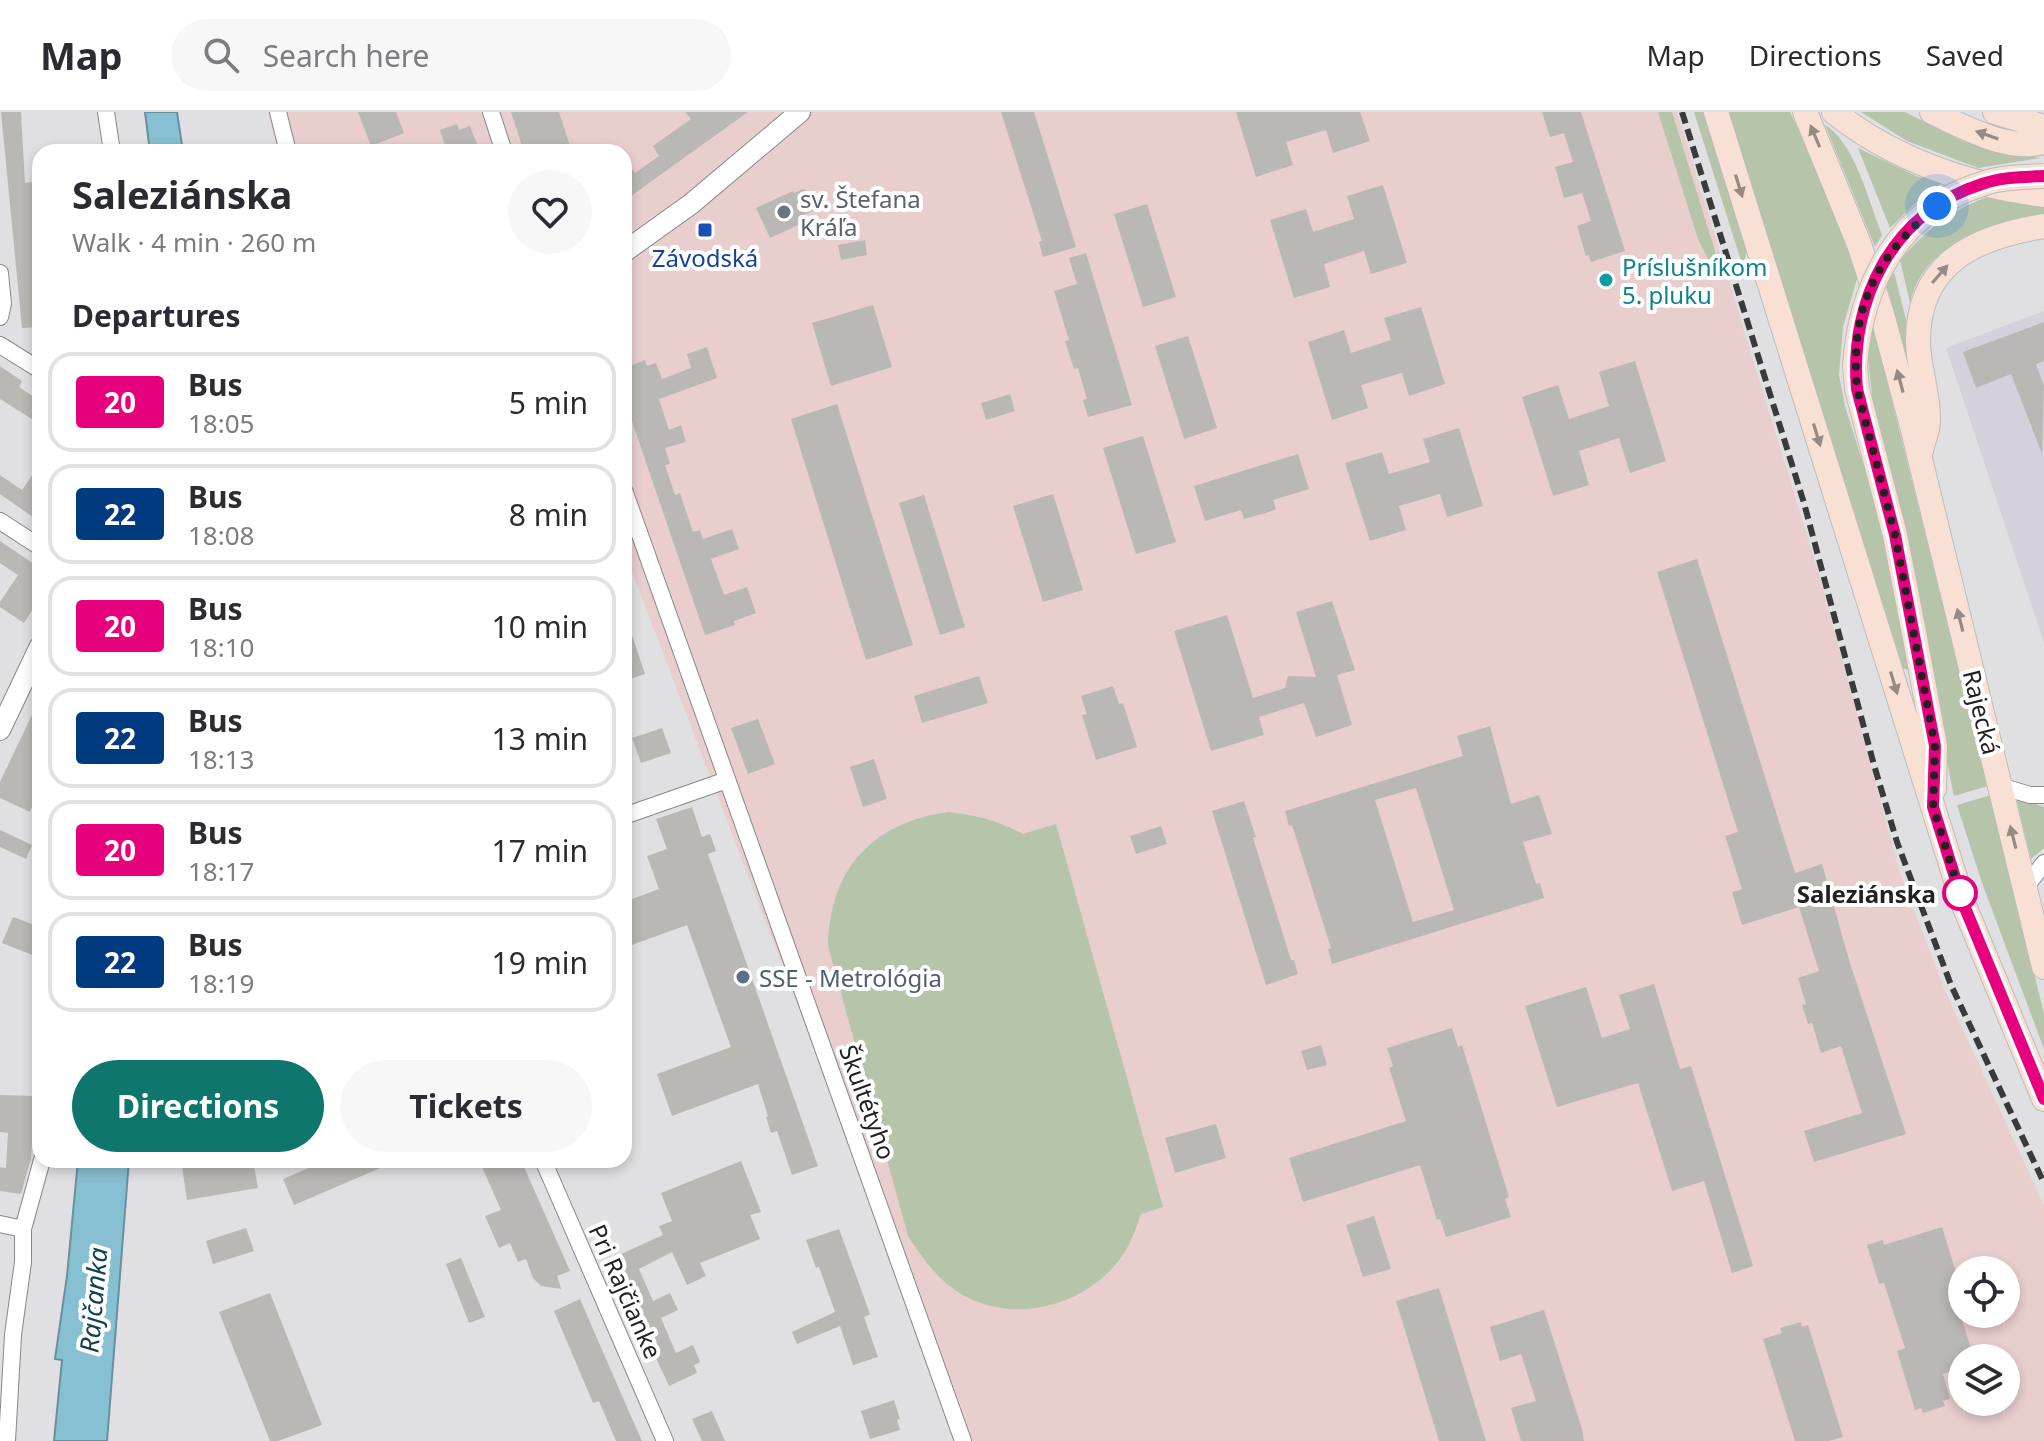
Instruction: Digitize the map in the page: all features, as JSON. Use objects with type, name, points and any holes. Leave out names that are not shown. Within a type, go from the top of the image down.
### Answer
[{"type":"main road","points":[[1716,112],[1963,903],[2044,1099]]},
{"type":"main road","name":"Rajecká","points":[[1805,112],[1859,244],[1882,314],[1920,457],[2044,967]]},
{"type":"main road","points":[[1834,112],[1898,153],[1987,184],[2044,195]]},
{"type":"main road","points":[[1932,112],[2002,140],[2033,145],[2044,142]]},
{"type":"main road","points":[[1995,112],[2044,127]]},
{"type":"main road","points":[[1933,807],[1935,746],[1895,535],[1857,389],[1855,365],[1860,319],[1878,269],[1897,242],[1937,206],[1982,184],[2013,177],[2044,176]]},
{"type":"main road","points":[[1920,457],[1928,421],[1918,341],[1925,295],[1932,281],[1966,250],[1989,240],[2044,226]]},
{"type":"street","points":[[106,112],[111,144]]},
{"type":"street","points":[[278,112],[286,144]]},
{"type":"street","points":[[491,112],[501,144]]},
{"type":"street","points":[[632,246],[691,204],[800,112]]},
{"type":"street","points":[[0,273],[3,304],[0,317]]},
{"type":"street","points":[[0,345],[32,365]]},
{"type":"street","name":"Škultétyho","points":[[632,513],[963,1441]]},
{"type":"street","points":[[0,521],[32,542]]},
{"type":"street","points":[[0,730],[32,663]]},
{"type":"street","points":[[632,813],[727,780]]},
{"type":"street","points":[[2000,786],[2030,795],[2044,795]]},
{"type":"street","points":[[2025,888],[2044,863]]},
{"type":"street","points":[[7,1441],[13,1335],[23,1262],[23,1229],[40,1168]]},
{"type":"street","name":"Pri Rajčianke","points":[[546,1168],[665,1441]]},
{"type":"street","points":[[0,1224],[23,1229]]},
{"type":"shaded area","points":[[268,112],[1677,112],[1821,581],[1900,873],[1945,991],[2044,1205],[2044,1441],[964,1441],[632,572],[632,144],[276,144]]},
{"type":"shaded area","points":[[2044,311],[2044,643],[1946,348]]},
{"type":"green space","points":[[1658,112],[1672,112],[1719,264],[1709,261],[1698,239]]},
{"type":"green space","points":[[1694,112],[1703,112],[1747,250],[1743,267]]},
{"type":"green space","points":[[1728,112],[1790,112],[1814,163],[1858,275],[1843,327],[1839,375],[1845,406],[1885,534],[1908,670],[1903,668]]},
{"type":"green space","points":[[1861,112],[1905,112],[1962,141],[2002,153],[2041,158],[1978,168],[1907,141]]},
{"type":"green space","points":[[1825,125],[1845,145],[1860,174],[1882,235],[1875,247]]},
{"type":"green space","points":[[1858,148],[1916,176],[1942,183],[1923,196],[1890,228]]},
{"type":"green space","points":[[1987,197],[2044,204],[2044,217],[1982,233],[1944,251],[1929,265],[1910,303],[1900,260],[1939,222]]},
{"type":"green space","points":[[1894,272],[1906,320],[1907,358],[1886,284]]},
{"type":"green space","points":[[1873,325],[1988,786],[1954,796],[1873,405],[1867,348]]},
{"type":"green space","points":[[1991,795],[2044,1014],[2044,1049],[1982,883],[1957,805]]},
{"type":"green space","points":[[2019,798],[2044,807],[2044,848],[2031,859],[2017,801]]},
{"type":"green space","points":[[949,812],[987,819],[1023,834],[1056,824],[1163,1207],[1141,1214],[1127,1248],[1110,1271],[1092,1286],[1050,1305],[1028,1309],[982,1304],[961,1294],[931,1268],[908,1236],[828,946],[837,894],[847,872],[861,854],[878,838],[898,826]]},
{"type":"water","points":[[145,112],[177,112],[182,144],[149,144]]},
{"type":"water","name":"Rajčanka","points":[[77,1168],[128,1168],[107,1441],[54,1441],[62,1360],[55,1359]]},
{"type":"building","points":[[1,112],[21,112],[25,183],[32,182],[32,327],[22,328]]},
{"type":"building","points":[[358,112],[396,112],[404,133],[370,144]]},
{"type":"building","points":[[511,112],[559,112],[569,144],[521,144]]},
{"type":"building","points":[[685,112],[748,112],[632,195],[632,169],[635,173],[659,156],[653,146],[691,119]]},
{"type":"building","points":[[1001,112],[1034,112],[1076,247],[1043,257],[1039,242],[1042,241]]},
{"type":"building","points":[[1236,112],[1360,112],[1370,141],[1333,153],[1326,130],[1286,142],[1293,165],[1256,177]]},
{"type":"building","points":[[1542,112],[1581,112],[1625,251],[1591,262],[1589,255],[1586,256],[1577,226],[1591,221],[1582,193],[1564,198],[1555,167],[1573,162],[1564,133],[1550,137]]},
{"type":"building","points":[[457,124],[459,130],[470,126],[477,144],[444,144],[440,130]]},
{"type":"building","points":[[1383,185],[1407,263],[1371,274],[1364,251],[1324,264],[1330,287],[1294,298],[1270,220],[1306,209],[1313,232],[1354,219],[1347,196]]},
{"type":"building","name":"sv. Štefana Kráľa","points":[[803,189],[817,195],[817,209],[804,215],[807,221],[770,238],[756,208]]},
{"type":"building","points":[[1147,204],[1176,297],[1143,307],[1114,214]]},
{"type":"building","points":[[865,240],[867,255],[841,260],[838,245]]},
{"type":"building","points":[[1086,253],[1132,405],[1088,417],[1083,400],[1087,399],[1078,368],[1074,369],[1065,341],[1069,340],[1054,291],[1077,284],[1069,258]]},
{"type":"building","points":[[873,305],[892,367],[831,386],[812,323]]},
{"type":"building","points":[[1421,307],[1445,384],[1409,396],[1402,373],[1361,385],[1368,408],[1332,420],[1308,342],[1344,330],[1351,353],[1391,340],[1384,318]]},
{"type":"building","points":[[2044,322],[2044,361],[2036,364],[2044,386],[2042,454],[2011,374],[1976,388],[1963,352]]},
{"type":"building","points":[[1188,336],[1217,428],[1184,439],[1155,346]]},
{"type":"building","points":[[707,347],[717,378],[659,399],[669,430],[681,425],[686,442],[665,448],[670,464],[665,465],[675,495],[680,493],[693,532],[700,530],[703,539],[732,529],[739,549],[711,559],[724,595],[747,587],[756,613],[734,621],[735,625],[705,635],[632,421],[632,365],[645,360],[647,366],[656,363],[662,379],[691,368],[687,354]]},
{"type":"building","points":[[1635,361],[1666,461],[1630,473],[1619,438],[1579,451],[1589,485],[1553,496],[1522,397],[1558,385],[1569,419],[1609,406],[1599,372]]},
{"type":"building","points":[[0,366],[22,381],[19,387],[32,396],[32,419],[0,399]]},
{"type":"building","points":[[1010,394],[1015,411],[986,420],[981,403]]},
{"type":"building","points":[[837,404],[913,645],[866,660],[791,419]]},
{"type":"building","points":[[1459,428],[1483,506],[1447,517],[1440,494],[1399,506],[1406,530],[1370,541],[1345,463],[1382,452],[1389,474],[1430,462],[1423,439]]},
{"type":"building","points":[[1143,436],[1176,542],[1136,554],[1103,448]]},
{"type":"building","points":[[1298,454],[1309,489],[1273,500],[1276,509],[1266,513],[1244,519],[1241,510],[1205,521],[1194,486]]},
{"type":"building","points":[[0,475],[22,490],[32,476],[32,516],[0,494]]},
{"type":"building","points":[[1053,494],[1083,590],[1043,602],[1013,506]]},
{"type":"building","points":[[924,495],[965,627],[940,635],[899,503]]},
{"type":"building","points":[[0,541],[32,563],[32,610],[24,623],[0,607],[0,602],[18,575],[0,563]]},
{"type":"building","points":[[1697,559],[1795,873],[1822,864],[1849,960],[1906,1134],[1814,1162],[1804,1131],[1862,1113],[1841,1046],[1821,1053],[1812,1023],[1808,1024],[1802,1005],[1806,1004],[1798,978],[1819,971],[1799,907],[1742,925],[1732,892],[1742,889],[1725,836],[1738,832],[1657,572]]},
{"type":"building","points":[[1332,601],[1355,670],[1337,675],[1352,725],[1316,737],[1304,703],[1259,717],[1264,735],[1211,751],[1174,631],[1227,615],[1253,698],[1285,688],[1288,676],[1316,677],[1296,612]]},
{"type":"building","points":[[632,635],[645,674],[632,678]]},
{"type":"building","points":[[979,676],[988,703],[922,723],[914,696]]},
{"type":"building","points":[[1113,686],[1119,704],[1123,703],[1137,747],[1096,760],[1082,715],[1087,714],[1081,696]]},
{"type":"building","points":[[32,715],[30,812],[0,798],[0,782]]},
{"type":"building","points":[[758,719],[775,764],[748,774],[731,728]]},
{"type":"building","points":[[1490,726],[1511,804],[1539,795],[1552,834],[1523,842],[1536,884],[1540,883],[1544,898],[1332,964],[1328,949],[1331,948],[1285,811],[1463,756],[1457,736]],"holes":[[[1416,788],[1454,910],[1413,922],[1375,800]]]},
{"type":"building","points":[[662,728],[671,753],[641,763],[632,738]]},
{"type":"building","points":[[874,759],[887,799],[863,807],[850,767]]},
{"type":"building","points":[[1244,801],[1291,960],[1294,960],[1298,974],[1266,985],[1212,811]]},
{"type":"building","points":[[692,807],[702,837],[710,834],[716,851],[708,854],[818,1166],[792,1175],[777,1131],[771,1133],[758,1084],[672,1116],[657,1074],[731,1047],[687,925],[632,945],[632,899],[659,889],[647,856],[667,849],[656,819]]},
{"type":"building","points":[[1161,826],[1167,844],[1136,854],[1130,836]]},
{"type":"building","points":[[0,830],[32,845],[26,859],[0,847]]},
{"type":"building","points":[[13,917],[32,924],[32,955],[2,943]]},
{"type":"building","points":[[1654,984],[1680,1069],[1691,1066],[1753,1266],[1732,1273],[1704,1181],[1672,1191],[1638,1083],[1557,1107],[1525,1006],[1586,987],[1602,1038],[1630,1029],[1619,995]]},
{"type":"building","points":[[1452,1028],[1458,1047],[1462,1045],[1509,1197],[1505,1199],[1511,1217],[1446,1237],[1440,1219],[1437,1220],[1420,1165],[1303,1202],[1289,1158],[1406,1121],[1389,1068],[1393,1066],[1387,1048]]},
{"type":"building","points":[[1321,1045],[1327,1065],[1307,1070],[1301,1051]]},
{"type":"building","points":[[0,1095],[32,1096],[31,1159],[21,1194],[0,1191],[0,1167],[6,1168],[8,1133],[0,1132]]},
{"type":"building","points":[[1216,1124],[1226,1158],[1175,1173],[1165,1138]]},
{"type":"building","points":[[741,1161],[761,1212],[750,1215],[760,1239],[700,1263],[706,1276],[687,1285],[672,1252],[639,1269],[653,1301],[670,1293],[678,1310],[661,1318],[676,1353],[693,1345],[700,1362],[694,1365],[697,1373],[669,1386],[610,1259],[663,1235],[659,1226],[672,1221],[661,1193]]},
{"type":"building","points":[[182,1168],[254,1168],[258,1188],[187,1200]]},
{"type":"building","points":[[308,1168],[380,1168],[294,1205],[283,1179]]},
{"type":"building","points":[[483,1168],[525,1168],[570,1271],[557,1276],[561,1289],[541,1286],[533,1278],[526,1259],[518,1262],[510,1243],[499,1248],[485,1216],[501,1210]]},
{"type":"building","points":[[1374,1216],[1391,1269],[1363,1277],[1346,1225]]},
{"type":"building","points":[[1942,1227],[1951,1256],[1948,1256],[1948,1328],[1965,1328],[1970,1344],[1948,1344],[1948,1372],[1943,1374],[1948,1400],[1943,1401],[1945,1406],[1923,1413],[1921,1408],[1915,1410],[1897,1351],[1905,1348],[1884,1283],[1879,1284],[1867,1245],[1883,1240],[1884,1245]]},
{"type":"building","points":[[246,1228],[254,1251],[213,1264],[206,1241]]},
{"type":"building","points":[[839,1229],[870,1314],[864,1317],[878,1357],[853,1365],[840,1326],[797,1344],[792,1332],[835,1312],[806,1240]]},
{"type":"building","points":[[461,1258],[485,1317],[469,1323],[446,1264]]},
{"type":"building","points":[[1439,1288],[1486,1441],[1439,1441],[1396,1301]]},
{"type":"building","points":[[270,1293],[322,1425],[278,1441],[270,1441],[219,1312]]},
{"type":"building","points":[[580,1299],[642,1441],[616,1441],[599,1401],[593,1403],[554,1311]]},
{"type":"building","points":[[1544,1310],[1584,1441],[1521,1441],[1511,1408],[1536,1401],[1521,1354],[1500,1361],[1490,1327]]},
{"type":"building","points":[[1801,1322],[1802,1327],[1808,1325],[1843,1437],[1829,1441],[1795,1441],[1763,1339],[1782,1333],[1780,1328]]},
{"type":"building","points":[[894,1400],[900,1430],[870,1439],[861,1411]]},
{"type":"building","points":[[712,1411],[725,1441],[702,1441],[692,1419]]},
{"type":"railway","points":[[1682,112],[1804,503],[1897,842],[1951,985],[2044,1183]]},
{"type":"bus line","name":"20","points":[[2044,176],[2013,177],[1982,184],[1937,206],[1915,224],[1897,242],[1878,269],[1860,319],[1855,365],[1857,389],[1895,535],[1935,746],[1933,807],[1963,903],[2044,1099]]},
{"type":"place","name":"sv. Štefana Kráľa","points":[[784,212]]},
{"type":"place","name":"Závodská","points":[[705,230]]},
{"type":"place","name":"Príslušníkom 5. pluku","points":[[1606,280]]},
{"type":"place","name":"Saleziánska","points":[[1960,893]]},
{"type":"place","name":"SSE - Metrológia","points":[[743,977]]},
{"type":"route","points":[[1937,206],[1897,242],[1878,269],[1860,319],[1855,365],[1857,389],[1895,535],[1935,746],[1933,807],[1963,903],[1960,893]]}]
